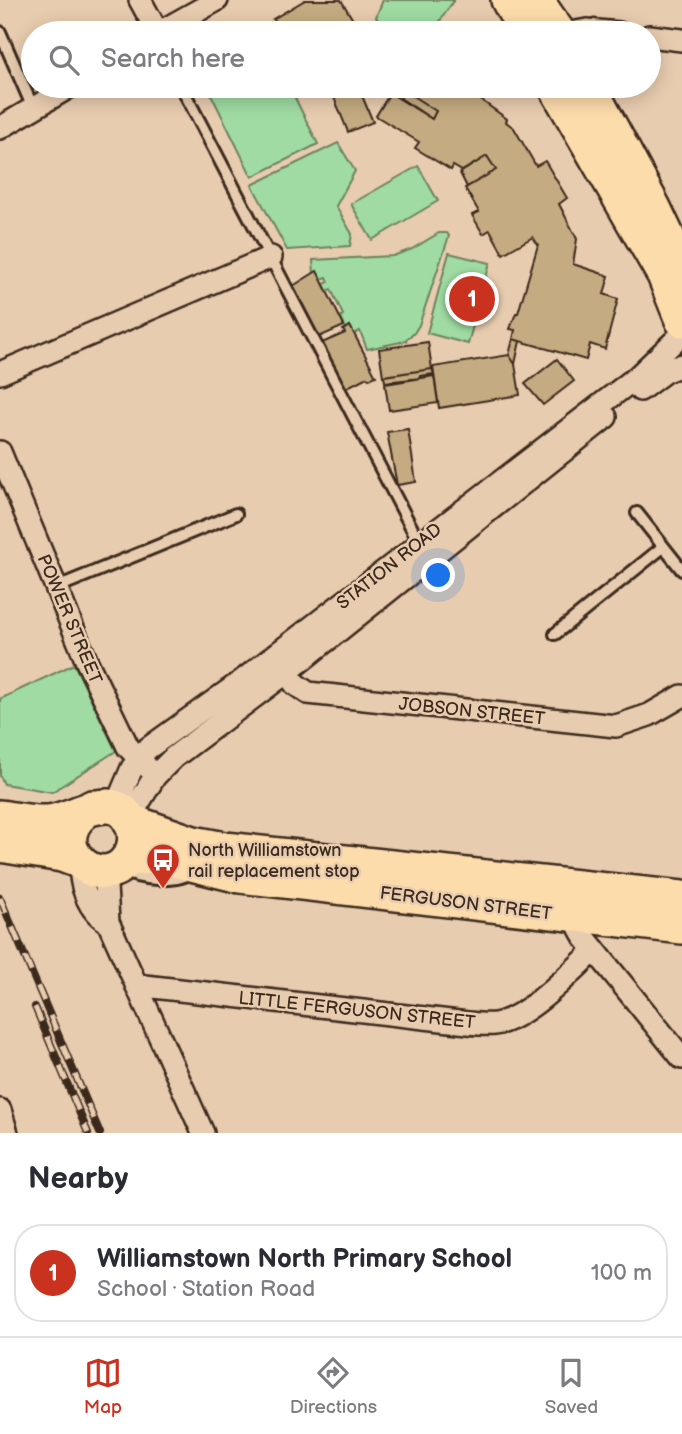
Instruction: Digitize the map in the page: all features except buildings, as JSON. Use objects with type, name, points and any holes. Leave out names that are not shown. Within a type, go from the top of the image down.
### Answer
[{"type":"main road","points":[[508,0],[519,21]]},
{"type":"main road","points":[[536,0],[551,21]]},
{"type":"main road","points":[[562,98],[664,275],[682,320]]},
{"type":"main road","points":[[595,98],[635,171],[682,268]]},
{"type":"main road","points":[[0,817],[49,822],[115,813]]},
{"type":"main road","points":[[79,862],[70,845],[70,832],[75,821],[115,813]]},
{"type":"main road","points":[[0,845],[62,855],[97,871],[119,865],[135,841],[115,813]]},
{"type":"main road","name":"FERGUSON STREET","points":[[115,813],[192,843],[579,901],[682,927]]},
{"type":"main road","name":"FERGUSON STREET","points":[[119,865],[159,856],[225,874],[279,881],[579,901],[682,898]]},
{"type":"street","points":[[140,0],[151,21]]},
{"type":"street","points":[[179,21],[217,0]]},
{"type":"street","points":[[661,37],[682,40]]},
{"type":"street","points":[[0,128],[50,98]]},
{"type":"street","points":[[0,373],[271,257]]},
{"type":"street","name":"STATION ROAD","points":[[426,550],[638,376],[682,334]]},
{"type":"street","name":"STATION ROAD","points":[[115,813],[281,663],[633,395],[664,372],[682,365]]},
{"type":"street","name":"POWER STREET","points":[[0,452],[55,588],[128,747],[155,776]]},
{"type":"street","name":"STATION ROAD","points":[[115,813],[138,758],[152,744],[281,663]]},
{"type":"street","name":"JOBSON STREET","points":[[281,663],[300,689],[316,695],[616,726],[649,715],[682,696]]},
{"type":"street","points":[[79,862],[83,889],[98,917],[108,922]]},
{"type":"street","points":[[119,865],[106,885],[108,922],[203,1133]]},
{"type":"street","points":[[579,901],[580,929],[682,1058]]},
{"type":"street","name":"LITTLE FERGUSON STREET","points":[[136,985],[494,1024],[525,1012],[595,950]]},
{"type":"street","points":[[0,1110],[5,1129]]},
{"type":"lane","points":[[0,32],[21,80]]},
{"type":"lane","points":[[29,98],[33,108]]},
{"type":"lane","points":[[187,98],[426,550]]},
{"type":"lane","points":[[637,513],[682,570]]},
{"type":"lane","points":[[55,588],[236,514]]},
{"type":"lane","points":[[555,634],[663,547]]},
{"type":"green space","points":[[383,0],[454,0],[440,21],[379,21],[376,17]]},
{"type":"green space","points":[[213,98],[295,98],[318,144],[252,177]]},
{"type":"green space","points":[[338,143],[355,171],[336,206],[352,234],[350,246],[287,250],[252,185]]},
{"type":"green space","points":[[418,166],[438,201],[372,240],[351,204]]},
{"type":"green space","points":[[439,233],[447,233],[449,236],[419,325],[406,341],[367,349],[360,331],[354,334],[350,326],[346,328],[331,289],[327,291],[324,284],[329,282],[327,277],[321,279],[317,272],[314,273],[313,260],[393,256],[412,249]]},
{"type":"green space","points":[[449,253],[490,263],[468,344],[427,333]]},
{"type":"green space","points":[[74,664],[116,751],[52,792],[4,784],[0,776],[0,699]]},
{"type":"railway","points":[[0,898],[100,1133]]},
{"type":"railway","points":[[35,1007],[88,1133]]},
{"type":"place","name":"Williamstown North Primary School","points":[[472,299]]},
{"type":"place","name":"North Williamstown rail replacement stop","points":[[163,890]]}]
